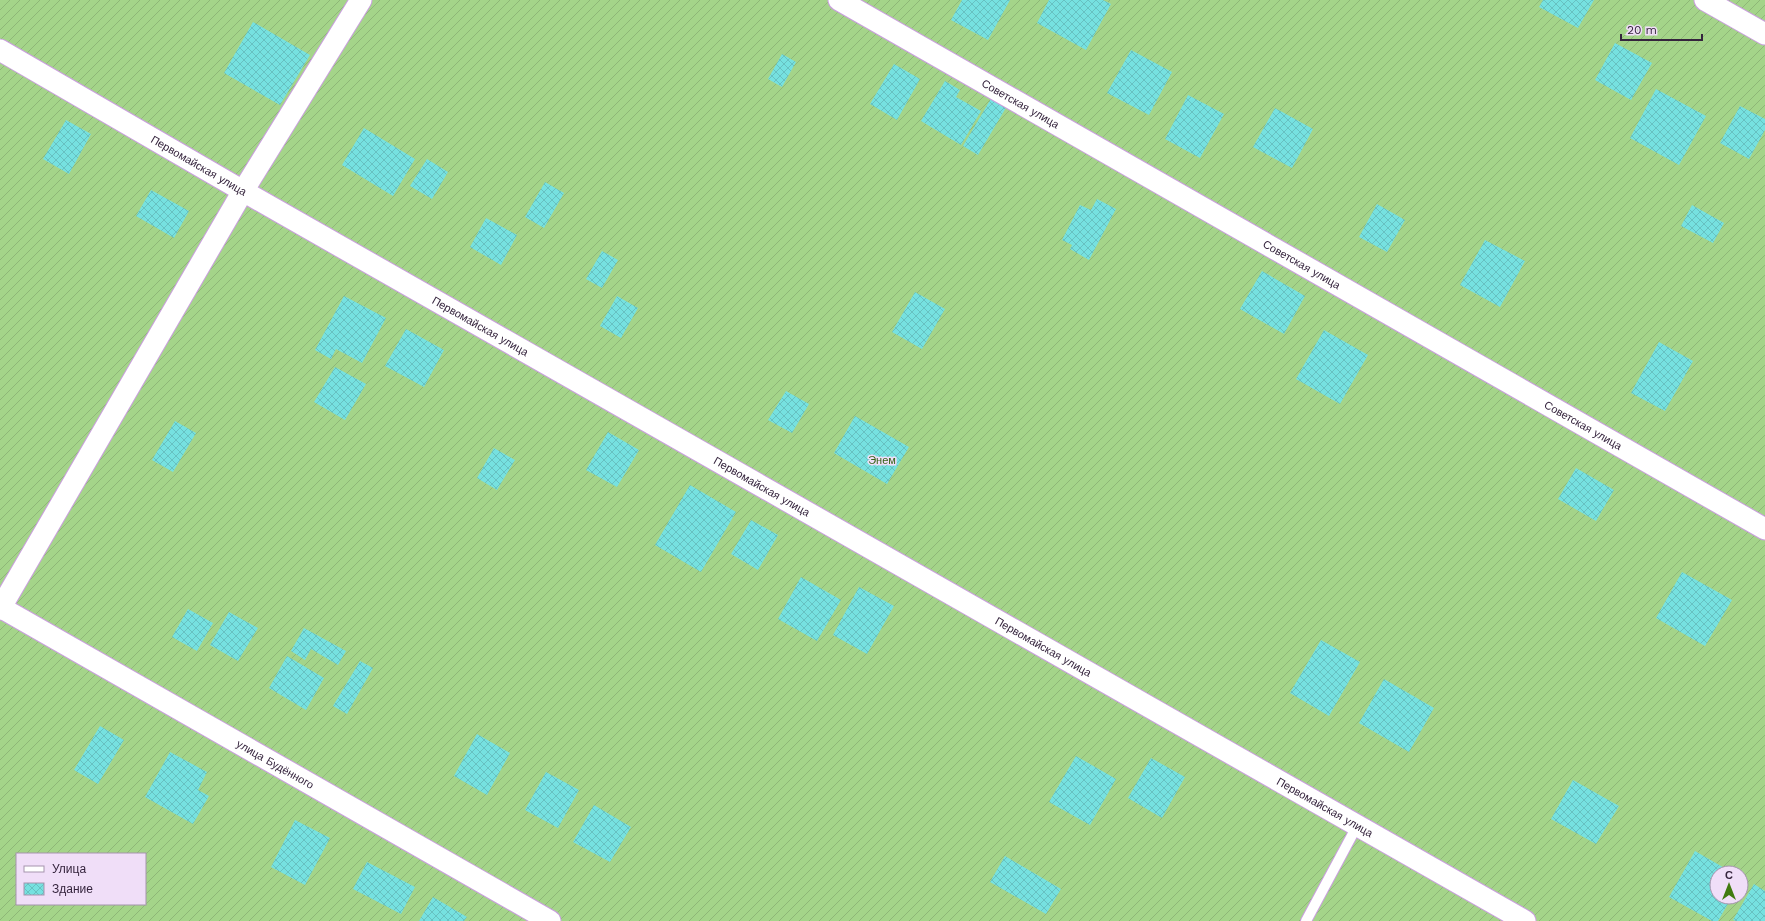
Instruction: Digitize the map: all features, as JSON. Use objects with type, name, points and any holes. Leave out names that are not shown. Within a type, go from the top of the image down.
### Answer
[{"type":"street","points":[[0,608],[243,191],[361,0]]},
{"type":"street","name":"Советская улица","points":[[838,0],[1765,528]]},
{"type":"street","points":[[1706,0],[1765,34]]},
{"type":"street","name":"Первомайская улица","points":[[0,50],[243,191],[1524,921]]},
{"type":"street","name":"улица Будённого","points":[[0,608],[550,921]]},
{"type":"lane","points":[[1306,921],[1358,826]]},
{"type":"green space","name":"Энем","points":[[0,0],[1765,0],[1765,921],[0,921]]},
{"type":"building","points":[[962,0],[1010,0],[988,40],[951,20]]},
{"type":"building","points":[[1049,0],[1103,0],[1111,4],[1086,50],[1037,23]]},
{"type":"building","points":[[1543,0],[1594,0],[1578,28],[1539,7]]},
{"type":"building","points":[[253,22],[310,55],[280,105],[224,73]]},
{"type":"building","points":[[1615,43],[1652,63],[1631,100],[1595,80]]},
{"type":"building","points":[[1131,50],[1172,72],[1149,115],[1107,93]]},
{"type":"building","points":[[782,54],[796,62],[782,87],[768,79]]},
{"type":"building","points":[[894,64],[920,79],[897,120],[870,104]]},
{"type":"building","points":[[945,81],[960,90],[956,97],[981,111],[961,145],[921,121]]},
{"type":"building","points":[[1656,89],[1706,116],[1679,165],[1630,138]]},
{"type":"building","points":[[1188,95],[1224,114],[1200,158],[1165,139]]},
{"type":"building","points":[[992,97],[1007,106],[978,155],[963,146]]},
{"type":"building","points":[[1740,106],[1765,119],[1765,130],[1749,159],[1720,143]]},
{"type":"building","points":[[1275,108],[1313,129],[1292,168],[1253,147]]},
{"type":"building","points":[[66,120],[91,134],[69,174],[43,159]]},
{"type":"building","points":[[364,128],[415,159],[393,196],[342,165]]},
{"type":"building","points":[[427,159],[448,172],[432,199],[410,186]]},
{"type":"building","points":[[545,182],[564,193],[544,228],[525,217]]},
{"type":"building","points":[[151,190],[189,211],[174,238],[136,216]]},
{"type":"building","points":[[1097,199],[1116,209],[1089,260],[1070,249],[1072,245],[1062,240],[1080,205],[1091,210]]},
{"type":"building","points":[[1377,204],[1405,220],[1387,252],[1359,237]]},
{"type":"building","points":[[1692,205],[1724,223],[1713,243],[1681,226]]},
{"type":"building","points":[[486,218],[517,235],[501,265],[470,247]]},
{"type":"building","points":[[1485,240],[1525,261],[1500,307],[1460,285]]},
{"type":"building","points":[[602,251],[618,260],[602,288],[586,279]]},
{"type":"building","points":[[1262,271],[1305,296],[1284,334],[1240,309]]},
{"type":"building","points":[[915,292],[945,309],[922,349],[892,332]]},
{"type":"building","points":[[344,296],[386,318],[362,363],[336,349],[331,359],[315,350]]},
{"type":"building","points":[[617,296],[638,308],[621,338],[600,326]]},
{"type":"building","points":[[406,329],[444,350],[424,387],[385,366]]},
{"type":"building","points":[[1324,330],[1368,355],[1340,404],[1296,379]]},
{"type":"building","points":[[1659,342],[1693,361],[1665,411],[1631,393]]},
{"type":"building","points":[[335,367],[366,384],[345,420],[314,402]]},
{"type":"building","points":[[786,391],[809,404],[792,433],[768,420]]},
{"type":"building","points":[[855,416],[909,447],[887,484],[834,453]]},
{"type":"building","points":[[175,421],[196,433],[173,472],[152,460]]},
{"type":"building","points":[[608,432],[639,450],[617,487],[586,470]]},
{"type":"building","points":[[494,448],[515,460],[497,490],[477,478]]},
{"type":"building","points":[[1576,468],[1614,490],[1596,521],[1558,499]]},
{"type":"building","points":[[690,485],[736,512],[701,572],[655,545]]},
{"type":"building","points":[[751,520],[778,535],[758,570],[731,554]]},
{"type":"building","points":[[1682,572],[1732,600],[1705,646],[1656,618]]},
{"type":"building","points":[[801,577],[841,600],[817,641],[778,619]]},
{"type":"building","points":[[859,587],[894,606],[867,654],[833,635]]},
{"type":"building","points":[[188,609],[213,623],[197,651],[172,637]]},
{"type":"building","points":[[229,612],[258,628],[238,661],[210,645]]},
{"type":"building","points":[[304,628],[346,651],[338,665],[311,649],[305,660],[291,651]]},
{"type":"building","points":[[1321,640],[1360,662],[1329,716],[1290,693]]},
{"type":"building","points":[[287,656],[324,678],[306,710],[269,688]]},
{"type":"building","points":[[360,661],[373,668],[347,714],[333,706]]},
{"type":"building","points":[[1384,679],[1434,708],[1409,752],[1359,723]]},
{"type":"building","points":[[100,726],[124,740],[98,784],[74,770]]},
{"type":"building","points":[[477,734],[510,753],[487,795],[454,776]]},
{"type":"building","points":[[170,752],[207,772],[198,790],[209,796],[193,824],[145,797]]},
{"type":"building","points":[[1076,756],[1116,779],[1090,825],[1049,802]]},
{"type":"building","points":[[1151,758],[1185,777],[1162,818],[1128,798]]},
{"type":"building","points":[[546,772],[579,790],[558,828],[525,810]]},
{"type":"building","points":[[1573,780],[1619,806],[1596,844],[1551,819]]},
{"type":"building","points":[[594,805],[631,827],[610,862],[573,842]]},
{"type":"building","points":[[295,820],[330,838],[305,885],[271,867]]},
{"type":"building","points":[[1695,851],[1719,865],[1709,865],[1709,905],[1727,905],[1718,921],[1712,921],[1669,897]]},
{"type":"building","points":[[1005,856],[1061,889],[1046,914],[990,882]]},
{"type":"building","points":[[367,862],[415,887],[401,914],[353,889]]},
{"type":"building","points":[[1754,884],[1765,891],[1765,921],[1733,920],[1742,905],[1749,905],[1749,893]]},
{"type":"building","points":[[433,897],[467,917],[464,921],[419,921]]}]
